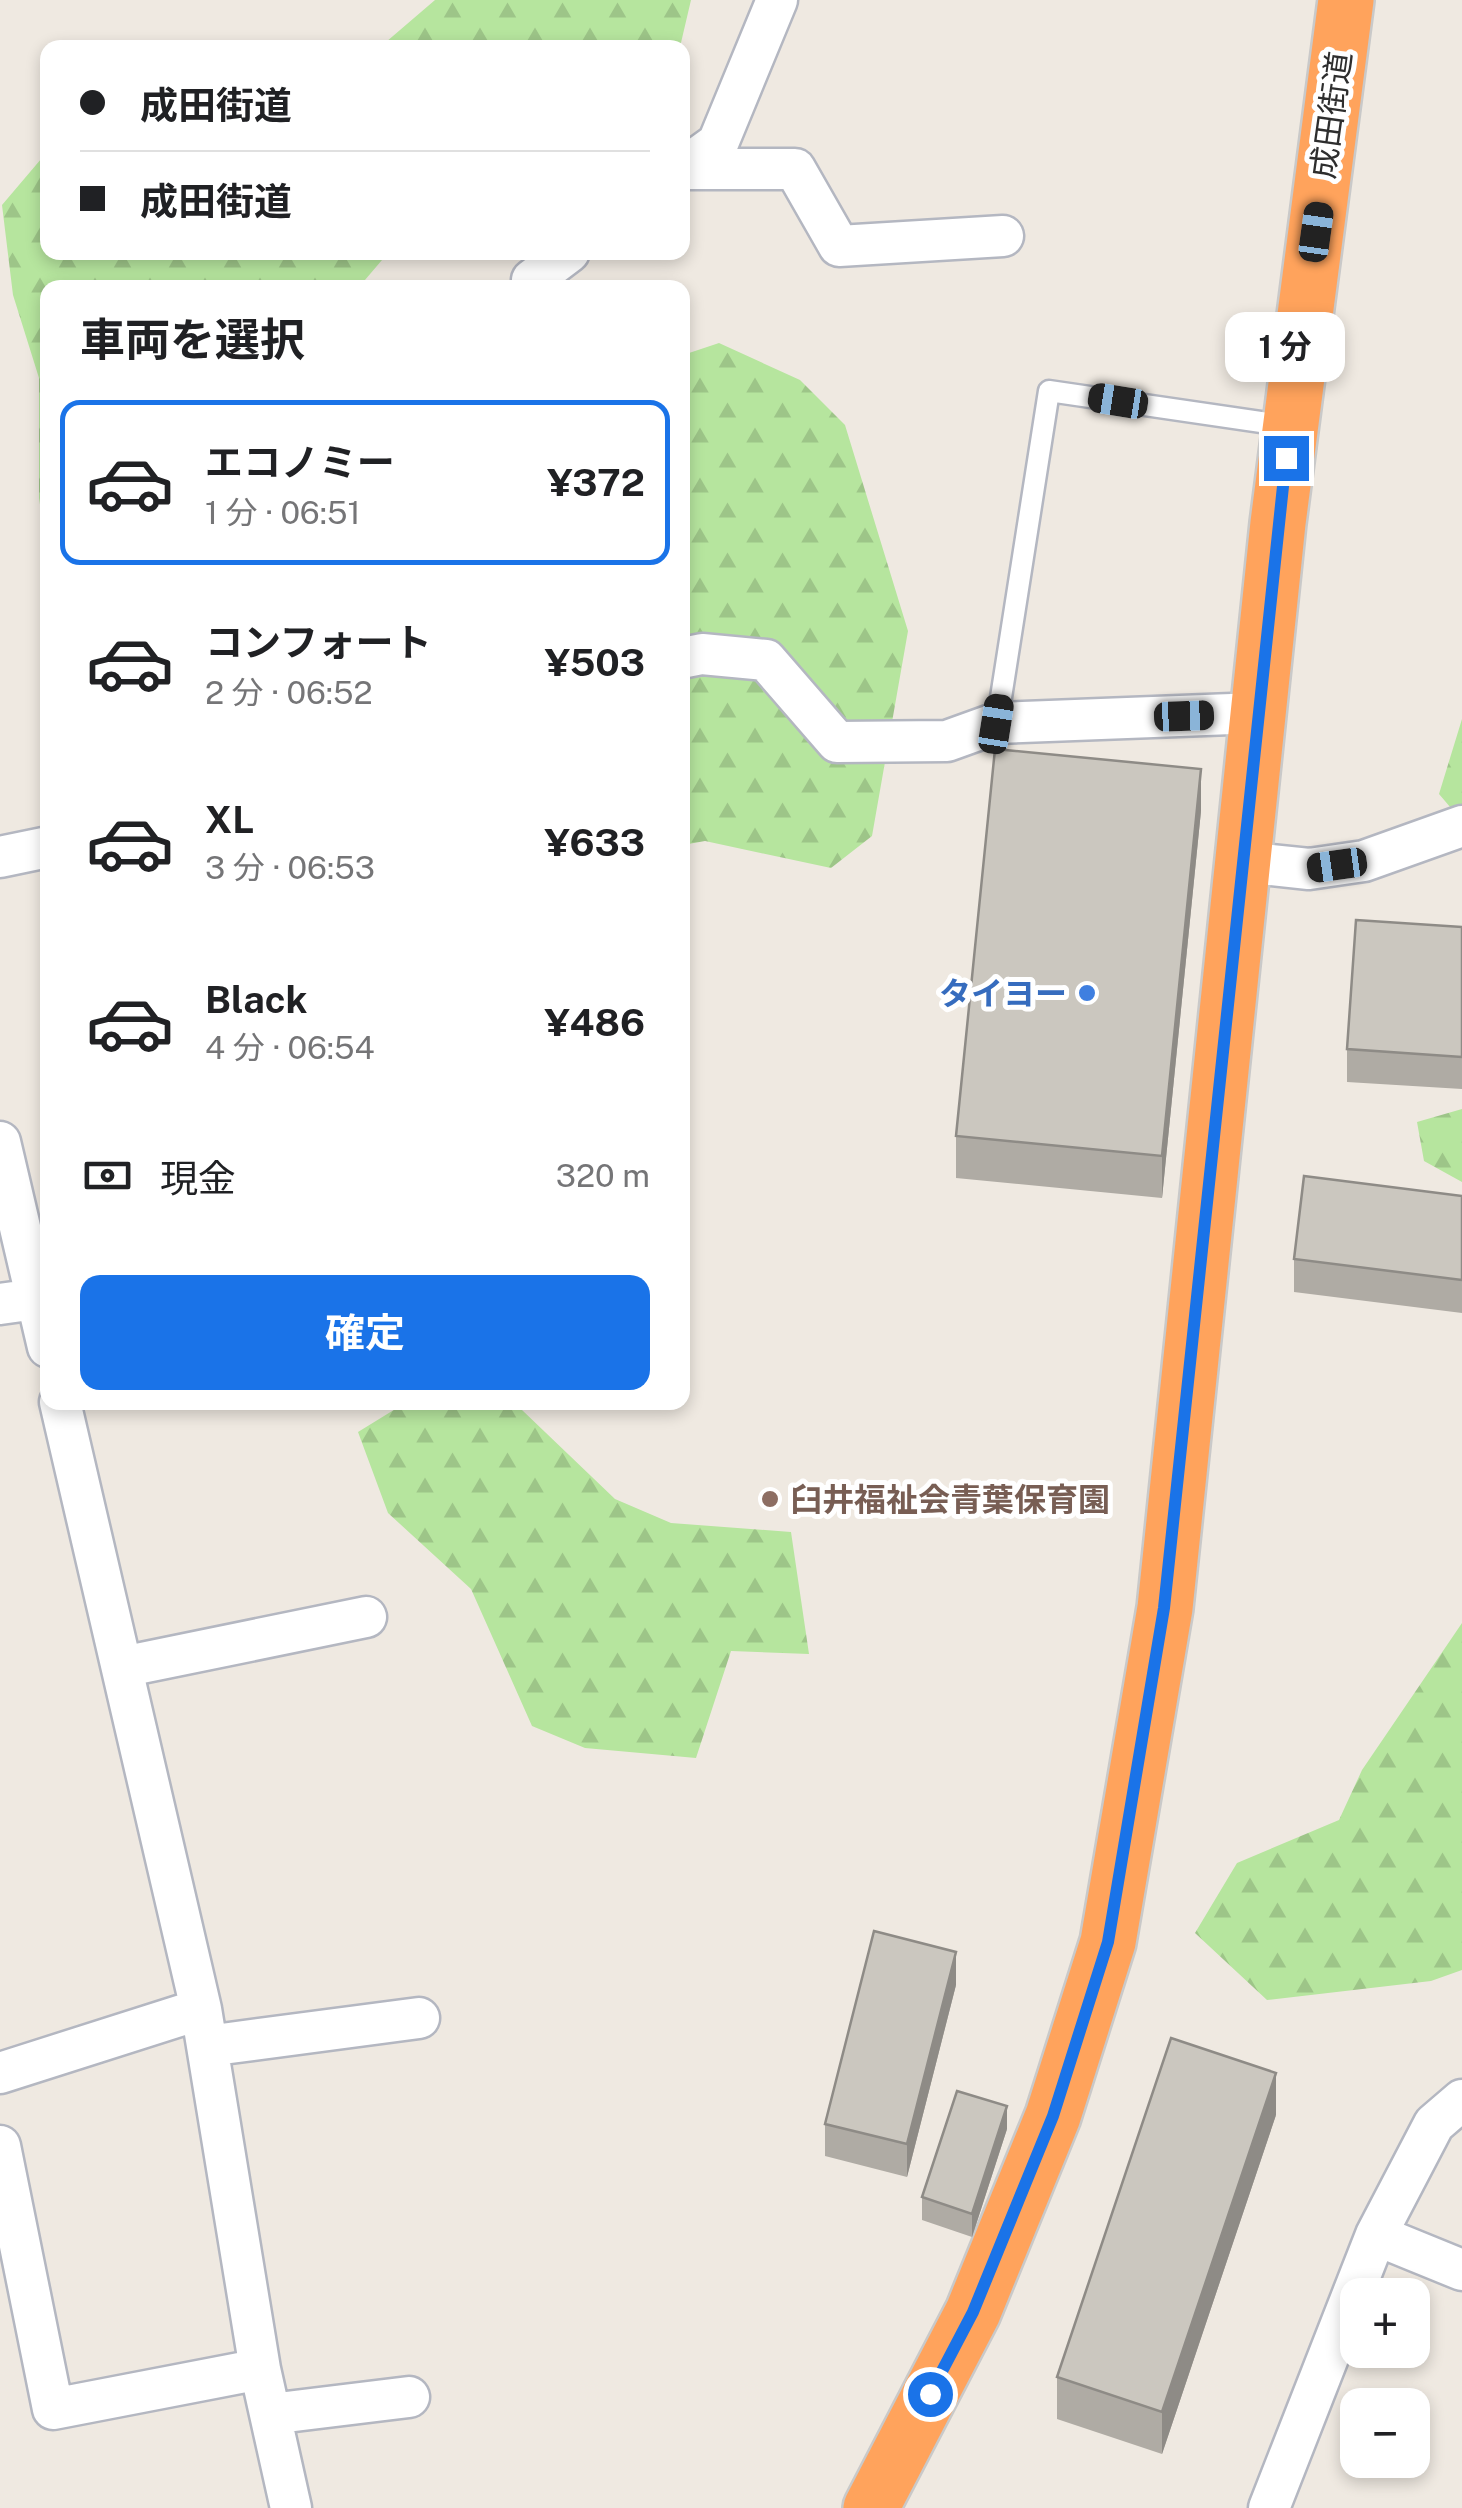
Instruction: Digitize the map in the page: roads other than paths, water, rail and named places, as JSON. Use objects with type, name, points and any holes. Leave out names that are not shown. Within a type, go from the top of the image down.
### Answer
[{"type":"highway","name":"成田街道","points":[[872,2508],[973,2312],[1053,2116],[1108,1942],[1164,1608],[1290,426],[1346,0]]},
{"type":"street","points":[[690,163],[718,143],[777,0]]},
{"type":"street","points":[[690,169],[795,169],[839,246],[1003,236]]},
{"type":"street","points":[[532,280],[559,260]]},
{"type":"street","points":[[690,656],[766,660],[837,742],[947,741],[996,724],[1258,713]]},
{"type":"street","points":[[1242,862],[1310,869],[1364,861],[1462,826]]},
{"type":"street","points":[[0,857],[40,849]]},
{"type":"street","points":[[0,1142],[18,1302],[40,1335]]},
{"type":"street","points":[[62,1410],[204,2028],[260,2369],[291,2508]]},
{"type":"street","points":[[122,1668],[366,1617]]},
{"type":"street","points":[[0,2073],[204,2028],[419,2018]]},
{"type":"street","points":[[1270,2508],[1376,2235],[1434,2124],[1462,2100]]},
{"type":"street","points":[[0,2146],[53,2408],[260,2369]]},
{"type":"street","points":[[1376,2235],[1462,2270]]},
{"type":"street","points":[[270,2414],[409,2397]]},
{"type":"lane","points":[[996,724],[1050,390],[1290,426]]},
{"type":"place","name":"タイヨー","points":[[1087,993]]},
{"type":"place","name":"臼井福祉会青葉保育園","points":[[770,1499]]}]
